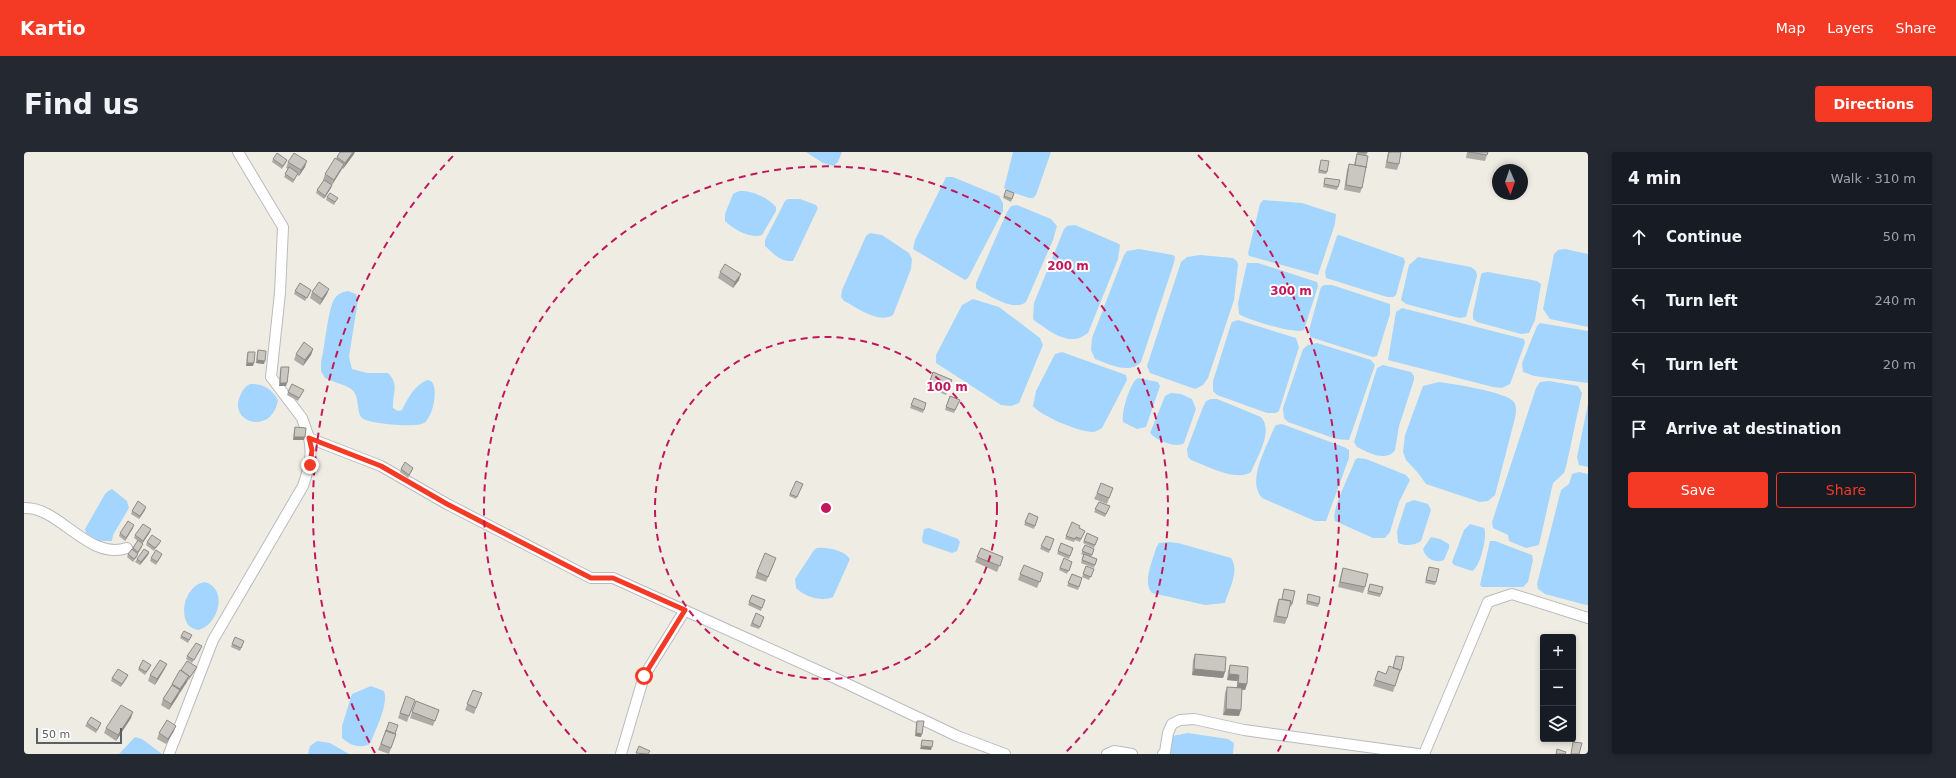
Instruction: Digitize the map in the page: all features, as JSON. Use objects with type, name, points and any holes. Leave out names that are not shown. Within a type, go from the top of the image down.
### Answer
[{"type":"street","points":[[169,754],[213,640],[303,486],[310,465],[312,450],[302,418],[271,377],[280,293],[284,227],[238,152]]},
{"type":"street","points":[[309,438],[381,466],[447,504],[591,578],[613,578],[839,680],[957,736],[1005,754]]},
{"type":"street","points":[[24,508],[42,511],[82,538],[101,547],[120,550],[127,548]]},
{"type":"street","points":[[1424,754],[1488,602],[1512,594],[1588,618]]},
{"type":"street","points":[[621,754],[644,676],[685,610]]},
{"type":"street","points":[[1163,754],[1165,752],[1168,733],[1172,724],[1180,720],[1194,719],[1244,730],[1418,754]]},
{"type":"street","points":[[1108,754],[1114,751],[1132,754]]},
{"type":"water","points":[[806,152],[842,152],[838,162],[833,166],[823,163]]},
{"type":"water","points":[[1013,152],[1051,152],[1036,195],[1033,198],[1029,198],[1004,188]]},
{"type":"water","points":[[946,177],[953,177],[999,196],[1003,203],[1003,211],[968,278],[965,280],[913,249],[915,240]]},
{"type":"water","points":[[739,191],[759,195],[776,207],[776,211],[762,235],[752,236],[732,227],[725,221],[725,214],[733,194]]},
{"type":"water","points":[[788,199],[800,199],[816,205],[818,208],[793,261],[781,259],[774,255],[765,246],[765,240],[785,201]]},
{"type":"water","points":[[1263,200],[1302,203],[1336,214],[1335,224],[1318,275],[1249,256],[1248,253],[1260,204]]},
{"type":"water","points":[[1017,205],[1051,219],[1057,226],[1053,240],[1026,302],[1021,305],[1002,302],[976,288],[976,283],[1007,212],[1011,206]]},
{"type":"water","points":[[1075,225],[1120,245],[1118,259],[1088,333],[1081,337],[1068,339],[1054,334],[1033,319],[1034,303],[1064,229],[1067,226]]},
{"type":"water","points":[[870,233],[882,235],[909,253],[912,259],[911,269],[893,315],[881,318],[868,314],[844,301],[841,297],[842,290],[866,236]]},
{"type":"water","points":[[1339,235],[1404,258],[1405,262],[1396,295],[1393,297],[1387,297],[1326,278],[1325,272],[1337,236]]},
{"type":"water","points":[[1139,249],[1173,255],[1175,257],[1174,263],[1141,362],[1131,368],[1113,366],[1095,359],[1091,350],[1092,338],[1124,255],[1127,251]]},
{"type":"water","points":[[1565,249],[1588,254],[1588,327],[1550,319],[1543,309],[1554,254],[1558,250]]},
{"type":"water","points":[[1200,255],[1233,258],[1237,261],[1238,265],[1234,300],[1208,378],[1203,385],[1195,389],[1150,373],[1147,366],[1181,262],[1187,257]]},
{"type":"water","points":[[1418,257],[1471,267],[1476,271],[1477,276],[1466,317],[1459,318],[1406,304],[1401,300],[1409,265]]},
{"type":"water","points":[[1247,263],[1258,263],[1317,282],[1318,286],[1304,330],[1299,331],[1271,326],[1239,314],[1238,303]]},
{"type":"water","points":[[1488,272],[1537,281],[1541,284],[1535,320],[1529,333],[1521,334],[1477,322],[1473,319],[1481,275],[1482,273]]},
{"type":"water","points":[[1324,285],[1332,285],[1390,304],[1390,314],[1377,356],[1373,357],[1310,337],[1309,330],[1321,287]]},
{"type":"water","points":[[348,291],[356,294],[358,300],[349,357],[352,369],[367,373],[388,373],[392,377],[395,386],[393,408],[398,411],[402,410],[409,397],[418,386],[427,380],[431,381],[435,390],[434,402],[430,415],[424,423],[416,425],[395,425],[378,423],[364,419],[361,417],[357,398],[354,392],[345,386],[325,378],[321,371],[321,362],[330,310],[335,298],[341,293]]},
{"type":"water","points":[[973,299],[999,307],[1040,338],[1043,345],[1019,403],[1011,406],[1001,405],[936,363],[936,355],[962,305]]},
{"type":"water","points":[[1402,308],[1524,339],[1525,343],[1510,384],[1502,388],[1493,387],[1388,360],[1396,312]]},
{"type":"water","points":[[1238,320],[1296,338],[1299,347],[1279,411],[1276,413],[1267,413],[1217,395],[1213,391],[1213,381],[1231,324],[1232,322]]},
{"type":"water","points":[[1540,323],[1588,331],[1588,383],[1534,376],[1523,372],[1522,363],[1537,326]]},
{"type":"water","points":[[1317,343],[1371,360],[1375,365],[1349,440],[1336,439],[1288,422],[1284,418],[1283,408],[1303,349],[1308,345]]},
{"type":"water","points":[[1062,352],[1126,375],[1127,380],[1102,428],[1095,432],[1088,432],[1071,427],[1052,419],[1033,406],[1036,391],[1055,354]]},
{"type":"water","points":[[1383,365],[1411,372],[1414,376],[1399,426],[1395,450],[1387,456],[1371,454],[1357,447],[1354,442],[1377,368]]},
{"type":"water","points":[[1138,378],[1158,382],[1160,386],[1146,427],[1137,429],[1123,422],[1123,418],[1129,391]]},
{"type":"water","points":[[1549,381],[1578,386],[1582,393],[1566,467],[1564,473],[1553,483],[1539,545],[1526,548],[1509,541],[1508,535],[1493,528],[1492,522],[1536,388],[1540,382]]},
{"type":"water","points":[[1439,382],[1491,392],[1509,398],[1515,404],[1515,418],[1495,495],[1488,501],[1480,502],[1426,484],[1406,460],[1403,452],[1405,435],[1423,386]]},
{"type":"water","points":[[250,384],[263,386],[270,390],[278,400],[274,411],[268,418],[260,422],[252,422],[245,419],[240,413],[238,405],[240,396],[246,386]]},
{"type":"water","points":[[1171,393],[1181,394],[1192,399],[1196,409],[1184,443],[1180,445],[1166,443],[1150,433],[1165,396]]},
{"type":"water","points":[[1217,399],[1261,417],[1265,423],[1265,437],[1260,452],[1251,472],[1245,475],[1221,472],[1191,460],[1188,457],[1187,449],[1203,407],[1206,401]]},
{"type":"water","points":[[1588,404],[1588,467],[1579,465],[1577,457]]},
{"type":"water","points":[[1282,424],[1349,450],[1349,458],[1326,521],[1315,521],[1262,498],[1258,491],[1256,482],[1259,463],[1274,428],[1276,425]]},
{"type":"water","points":[[1358,458],[1366,459],[1406,475],[1410,480],[1399,502],[1390,532],[1385,538],[1373,538],[1335,521],[1335,509],[1355,460]]},
{"type":"water","points":[[1579,472],[1588,474],[1588,605],[1545,594],[1538,589],[1537,584],[1561,490],[1569,484],[1572,474]]},
{"type":"water","points":[[112,489],[127,501],[129,508],[113,535],[112,541],[99,541],[86,533],[85,529],[105,494]]},
{"type":"water","points":[[1414,500],[1428,504],[1431,510],[1421,541],[1412,545],[1398,543],[1397,531],[1406,503]]},
{"type":"water","points":[[1470,524],[1484,528],[1485,532],[1484,544],[1478,564],[1472,571],[1454,565],[1452,562],[1464,530]]},
{"type":"water","points":[[929,528],[958,539],[960,542],[957,551],[952,553],[923,543],[922,539],[924,529]]},
{"type":"water","points":[[1431,537],[1440,539],[1449,544],[1444,560],[1434,561],[1424,552],[1423,549]]},
{"type":"water","points":[[1490,541],[1495,541],[1532,555],[1533,560],[1528,582],[1523,587],[1482,587],[1480,585]]},
{"type":"water","points":[[1159,543],[1178,543],[1231,558],[1234,574],[1225,603],[1205,605],[1152,593],[1149,589],[1148,578],[1156,548]]},
{"type":"water","points":[[817,548],[840,551],[850,559],[833,597],[824,599],[814,598],[804,594],[796,588],[795,579],[814,550]]},
{"type":"water","points":[[205,582],[212,586],[217,592],[219,599],[218,607],[211,622],[198,630],[190,627],[187,623],[184,611],[185,604],[194,587]]},
{"type":"water","points":[[371,686],[384,691],[385,703],[370,744],[355,746],[342,738],[342,726],[352,694]]},
{"type":"water","points":[[1188,733],[1228,739],[1234,743],[1233,754],[1169,754],[1172,736]]},
{"type":"water","points":[[135,737],[142,739],[162,754],[119,754]]},
{"type":"water","points":[[317,741],[330,743],[349,754],[308,754],[310,746]]},
{"type":"building","points":[[340,152],[353,152],[345,163],[337,157]]},
{"type":"building","points":[[1389,152],[1401,152],[1399,164],[1387,162]]},
{"type":"building","points":[[1469,152],[1488,152],[1487,155]]},
{"type":"building","points":[[277,153],[287,160],[283,166],[273,159]]},
{"type":"building","points":[[294,153],[307,161],[301,170],[288,162]]},
{"type":"building","points":[[1357,154],[1368,156],[1366,168],[1355,165]]},
{"type":"building","points":[[335,158],[344,164],[334,180],[325,174]]},
{"type":"building","points":[[1321,160],[1329,161],[1327,172],[1319,170]]},
{"type":"building","points":[[1349,164],[1366,167],[1362,188],[1346,185]]},
{"type":"building","points":[[289,167],[298,173],[294,180],[285,174]]},
{"type":"building","points":[[1325,178],[1340,180],[1338,187],[1324,184]]},
{"type":"building","points":[[324,180],[332,185],[325,196],[317,190]]},
{"type":"building","points":[[1006,190],[1014,193],[1012,199],[1004,196]]},
{"type":"building","points":[[330,193],[338,198],[335,202],[327,197]]},
{"type":"building","points":[[725,264],[741,274],[735,282],[720,272]]},
{"type":"building","points":[[319,282],[329,289],[322,299],[312,292]]},
{"type":"building","points":[[300,283],[311,290],[307,298],[295,291]]},
{"type":"building","points":[[304,342],[313,349],[305,360],[296,354]]},
{"type":"building","points":[[258,350],[266,351],[265,361],[257,360]]},
{"type":"building","points":[[248,352],[255,352],[254,363],[247,363]]},
{"type":"building","points":[[281,367],[289,367],[287,383],[280,383]]},
{"type":"building","points":[[933,372],[952,380],[948,389],[930,381]]},
{"type":"building","points":[[292,384],[304,390],[299,398],[288,392]]},
{"type":"building","points":[[950,396],[960,400],[955,410],[946,407]]},
{"type":"building","points":[[914,398],[926,403],[924,410],[911,405]]},
{"type":"building","points":[[295,427],[306,428],[305,437],[294,437]]},
{"type":"building","points":[[405,462],[413,468],[409,475],[401,469]]},
{"type":"building","points":[[796,481],[803,484],[797,497],[790,494]]},
{"type":"building","points":[[1101,483],[1113,488],[1109,498],[1097,493]]},
{"type":"building","points":[[138,501],[146,507],[140,516],[132,511]]},
{"type":"building","points":[[1099,502],[1110,506],[1106,514],[1095,509]]},
{"type":"building","points":[[1029,513],[1038,517],[1035,526],[1025,522]]},
{"type":"building","points":[[128,521],[134,525],[126,538],[120,533]]},
{"type":"building","points":[[1072,522],[1080,526],[1079,528],[1085,531],[1081,539],[1066,536]]},
{"type":"building","points":[[143,524],[151,529],[143,541],[135,535]]},
{"type":"building","points":[[1087,533],[1098,538],[1095,545],[1084,541]]},
{"type":"building","points":[[152,535],[161,541],[155,548],[147,542]]},
{"type":"building","points":[[1046,536],[1054,539],[1050,550],[1041,546]]},
{"type":"building","points":[[138,540],[143,544],[138,552],[133,548]]},
{"type":"building","points":[[1061,543],[1073,548],[1070,556],[1058,551]]},
{"type":"building","points":[[1085,545],[1094,549],[1092,555],[1082,551]]},
{"type":"building","points":[[981,548],[1003,557],[1000,566],[977,557]]},
{"type":"building","points":[[132,549],[138,554],[134,559],[128,554]]},
{"type":"building","points":[[144,549],[149,552],[141,562],[137,559]]},
{"type":"building","points":[[156,550],[162,554],[157,562],[151,558]]},
{"type":"building","points":[[765,553],[776,558],[768,577],[757,572]]},
{"type":"building","points":[[1084,554],[1097,559],[1095,565],[1082,560]]},
{"type":"building","points":[[1064,558],[1072,562],[1069,571],[1060,568]]},
{"type":"building","points":[[1024,565],[1043,573],[1040,582],[1020,574]]},
{"type":"building","points":[[1086,566],[1094,569],[1091,577],[1083,574]]},
{"type":"building","points":[[1429,567],[1439,569],[1436,582],[1426,580]]},
{"type":"building","points":[[1343,568],[1368,574],[1365,587],[1340,582]]},
{"type":"building","points":[[1072,574],[1082,578],[1079,587],[1068,583]]},
{"type":"building","points":[[1370,584],[1383,587],[1381,594],[1368,591]]},
{"type":"building","points":[[1284,589],[1295,591],[1292,604],[1290,603],[1291,601],[1282,599]]},
{"type":"building","points":[[1308,594],[1320,597],[1319,604],[1307,601]]},
{"type":"building","points":[[752,595],[765,600],[762,608],[749,602]]},
{"type":"building","points":[[1279,599],[1291,601],[1287,618],[1276,616]]},
{"type":"building","points":[[756,613],[764,617],[760,627],[752,623]]},
{"type":"building","points":[[184,631],[192,635],[189,640],[181,636]]},
{"type":"building","points":[[235,637],[244,641],[241,648],[232,644]]},
{"type":"building","points":[[196,643],[202,646],[194,660],[187,656]]},
{"type":"building","points":[[1195,654],[1226,657],[1225,672],[1194,669]]},
{"type":"building","points":[[1396,656],[1404,657],[1401,670],[1393,668]]},
{"type":"building","points":[[143,660],[151,665],[146,672],[139,668]]},
{"type":"building","points":[[160,660],[167,664],[157,679],[150,675]]},
{"type":"building","points":[[187,661],[197,667],[190,677],[181,670]]},
{"type":"building","points":[[1230,665],[1248,667],[1247,684],[1238,683],[1239,675],[1229,674]]},
{"type":"building","points":[[1389,666],[1400,670],[1395,686],[1375,680],[1378,671],[1386,674]]},
{"type":"building","points":[[118,669],[128,675],[122,684],[112,678]]},
{"type":"building","points":[[180,670],[189,676],[180,689],[172,684]]},
{"type":"building","points":[[172,685],[180,690],[171,704],[163,699]]},
{"type":"building","points":[[1227,687],[1242,688],[1241,710],[1226,709]]},
{"type":"building","points":[[473,690],[482,693],[476,708],[467,704]]},
{"type":"building","points":[[406,696],[415,700],[409,716],[400,713]]},
{"type":"building","points":[[416,701],[439,710],[435,721],[412,712]]},
{"type":"building","points":[[121,705],[133,712],[118,735],[106,728]]},
{"type":"building","points":[[91,717],[101,723],[97,730],[87,723]]},
{"type":"building","points":[[167,720],[176,726],[168,739],[159,733]]},
{"type":"building","points":[[917,721],[924,721],[922,734],[916,733]]},
{"type":"building","points":[[389,722],[398,725],[395,734],[386,731]]},
{"type":"building","points":[[386,730],[396,734],[391,748],[381,744]]},
{"type":"building","points":[[922,740],[933,741],[932,747],[921,746]]},
{"type":"building","points":[[1573,742],[1582,743],[1579,754],[1571,754]]},
{"type":"building","points":[[639,746],[650,751],[648,754],[636,753]]},
{"type":"building","points":[[1557,749],[1566,752],[1565,754],[1556,754]]},
{"type":"route","points":[[310,465],[312,450],[309,438],[381,466],[447,504],[591,578],[613,578],[685,610],[661,646],[644,676]]}]
